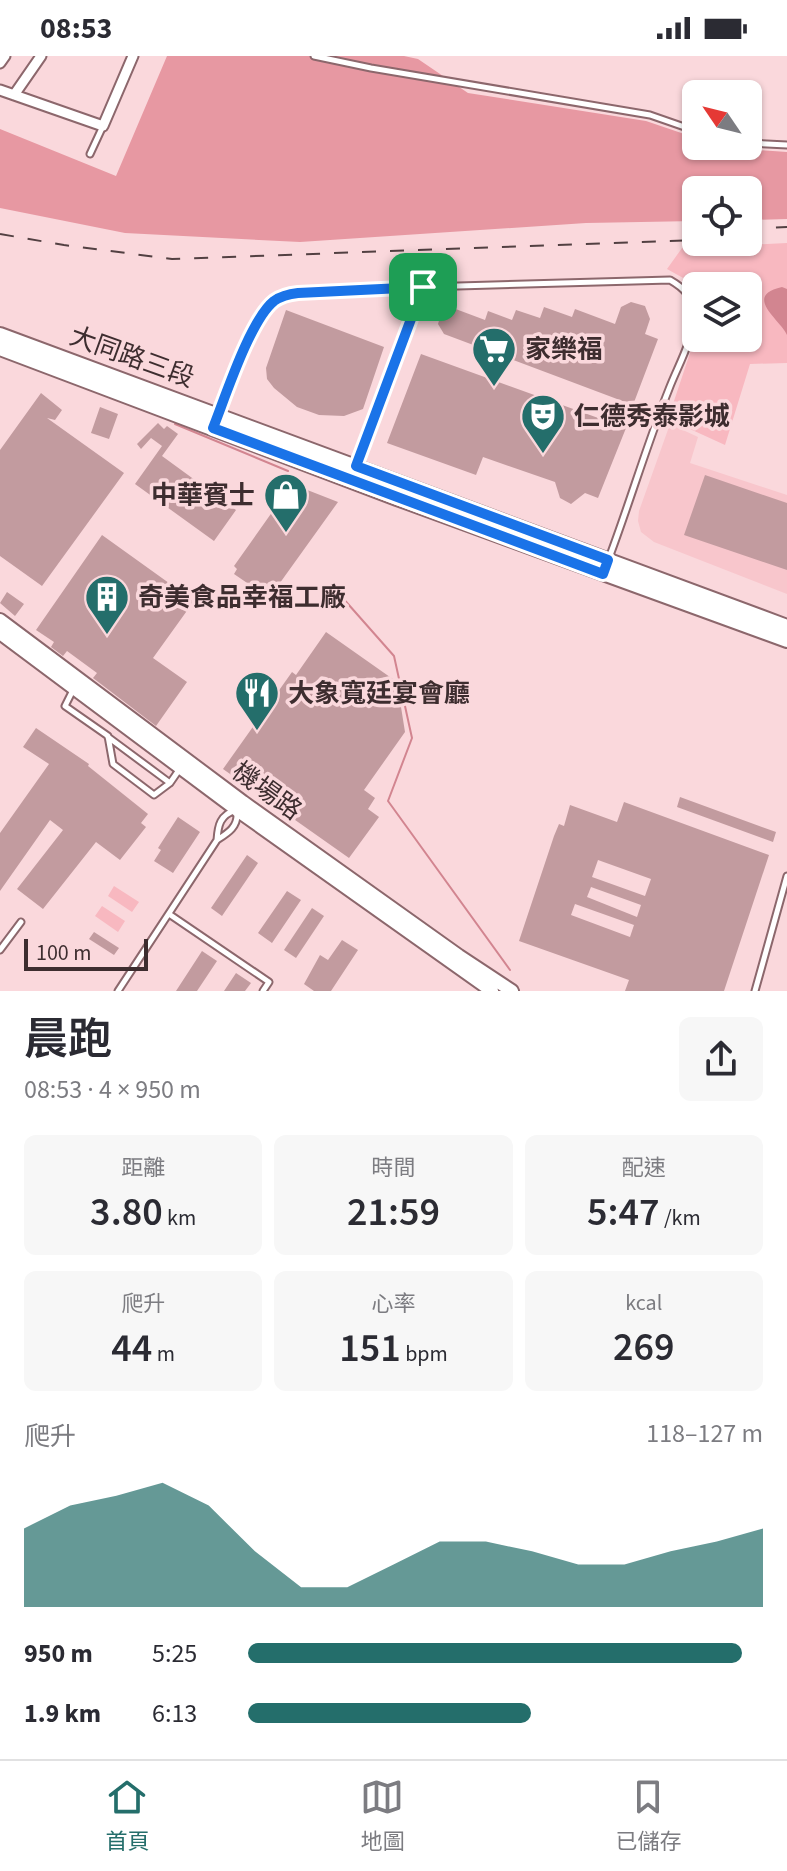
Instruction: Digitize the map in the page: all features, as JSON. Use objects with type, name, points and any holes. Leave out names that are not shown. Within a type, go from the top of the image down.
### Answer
[{"type":"main road","name":"大同路三段","points":[[0,335],[216,422],[606,567],[787,627]]},
{"type":"main road","name":"大同路三段","points":[[0,348],[356,466],[787,640]]},
{"type":"street","points":[[0,63],[5,56]]},
{"type":"street","points":[[14,95],[41,56]]},
{"type":"street","points":[[0,90],[103,126],[133,56]]},
{"type":"street","name":"機場路","points":[[0,620],[184,764],[492,991]]},
{"type":"street","name":"機場路","points":[[0,633],[76,682]]},
{"type":"street","name":"機場路","points":[[240,806],[512,991]]},
{"type":"lane","points":[[314,56],[650,115],[682,126]]},
{"type":"lane","points":[[90,154],[103,126]]},
{"type":"lane","points":[[762,144],[787,145]]},
{"type":"lane","points":[[216,422],[255,327],[273,302],[285,295],[423,287],[670,280],[681,286],[691,298],[693,314],[689,340],[668,390],[606,567]]},
{"type":"lane","points":[[356,466],[423,287]]},
{"type":"lane","points":[[76,682],[65,706],[170,783]]},
{"type":"lane","points":[[108,736],[113,764],[154,795],[170,783],[184,764]]},
{"type":"lane","points":[[217,840],[219,824],[226,813],[240,806]]},
{"type":"lane","points":[[118,991],[217,840],[230,831],[237,821],[240,806]]},
{"type":"lane","points":[[755,991],[787,876]]},
{"type":"lane","points":[[169,914],[269,982],[263,991]]},
{"type":"lane","points":[[0,950],[21,922]]},
{"type":"shaded area","points":[[167,56],[404,56],[418,59],[468,93],[646,121],[682,133],[682,160],[762,160],[762,150],[787,152],[787,219],[762,220],[762,176],[682,176],[682,221],[586,223],[300,242],[125,233],[0,208],[0,129],[116,176]]},
{"type":"shaded area","points":[[787,243],[787,363],[750,364],[725,445],[668,419],[690,352],[762,352],[762,272],[682,272],[682,277],[667,269],[682,248],[682,256],[762,256],[762,244]]},
{"type":"shaded area","points":[[782,287],[787,289],[787,335],[764,302],[770,291]]},
{"type":"shaded area","points":[[670,424],[698,437],[690,463],[787,495],[787,594],[654,542],[641,532],[639,511]]},
{"type":"shaded area","points":[[114,886],[139,902],[132,912],[108,896]]},
{"type":"shaded area","points":[[102,906],[125,921],[118,932],[95,916]]},
{"type":"building","points":[[631,302],[645,306],[650,319],[645,334],[658,339],[633,405],[444,334],[438,324],[441,314],[453,308],[485,320],[488,311],[512,320],[516,310],[540,318],[544,307],[572,317],[575,309],[615,324],[621,307]]},
{"type":"building","points":[[286,310],[384,347],[363,409],[344,416],[319,415],[297,407],[267,379],[266,368]]},
{"type":"building","points":[[421,354],[626,428],[598,498],[585,493],[571,504],[560,498],[555,482],[483,457],[476,475],[387,443]]},
{"type":"building","points":[[41,393],[62,410],[55,420],[47,418],[124,473],[42,586],[0,556],[0,450]]},
{"type":"building","points":[[100,407],[118,414],[109,439],[91,433]]},
{"type":"building","points":[[158,423],[178,434],[162,456],[236,510],[214,541],[135,484],[162,446],[151,438],[141,449],[137,444]]},
{"type":"building","points":[[705,475],[787,503],[787,570],[684,535]]},
{"type":"building","name":"中華賓士","points":[[292,484],[338,502],[272,594],[256,583],[253,587],[234,574],[237,569],[234,566]]},
{"type":"building","name":"奇美食品幸福工廠","points":[[102,535],[194,601],[153,658],[187,682],[156,726],[93,678],[97,673],[67,651],[63,656],[51,647],[54,642],[36,630]]},
{"type":"building","points":[[7,592],[24,604],[15,616],[0,603]]},
{"type":"building","points":[[326,632],[397,682],[405,732],[364,790],[375,798],[368,809],[379,817],[349,858],[223,769],[292,672],[296,675]]},
{"type":"building","points":[[36,728],[89,764],[148,814],[141,823],[146,827],[120,860],[96,842],[43,909],[17,889],[63,830],[50,820],[0,891],[0,833],[49,764],[23,747]]},
{"type":"building","points":[[680,797],[776,832],[773,842],[677,807]]},
{"type":"building","points":[[624,802],[769,855],[724,991],[625,991],[629,980],[519,941],[554,836],[559,824],[564,826],[570,805],[617,822]],"holes":[[[598,860],[651,879],[645,896],[592,877]],[[591,887],[641,905],[637,917],[587,897]],[[575,904],[634,925],[630,937],[571,915]]]},
{"type":"building","points":[[178,817],[200,832],[173,873],[154,861],[161,850],[158,848]]},
{"type":"building","points":[[247,855],[258,863],[222,916],[211,908]]},
{"type":"building","points":[[287,891],[301,900],[272,943],[258,933]]},
{"type":"building","points":[[312,908],[324,916],[296,958],[284,950]]},
{"type":"building","points":[[94,932],[119,948],[114,955],[89,939]]},
{"type":"building","points":[[342,940],[358,950],[331,991],[314,991],[304,984],[320,955],[328,960]]},
{"type":"building","points":[[202,951],[217,961],[197,991],[176,991]]},
{"type":"building","points":[[236,973],[251,983],[245,991],[224,991]]},
{"type":"waterway","points":[[175,424],[288,471]]},
{"type":"waterway","points":[[341,596],[394,656],[412,738],[388,801],[510,970]]},
{"type":"railway","points":[[762,228],[787,227]]},
{"type":"railway","points":[[0,234],[172,259],[682,241]]},
{"type":"place","name":"家樂福","points":[[494,388]]},
{"type":"place","name":"仁德秀泰影城","points":[[543,455]]},
{"type":"place","name":"中華賓士","points":[[286,534]]},
{"type":"place","name":"奇美食品幸福工廠","points":[[107,636]]},
{"type":"place","name":"大象寬廷宴會廳","points":[[257,732]]},
{"type":"route","points":[[423,287],[356,466],[608,560],[603,574],[213,428],[255,327],[273,302],[285,295],[298,293],[423,287]]}]
